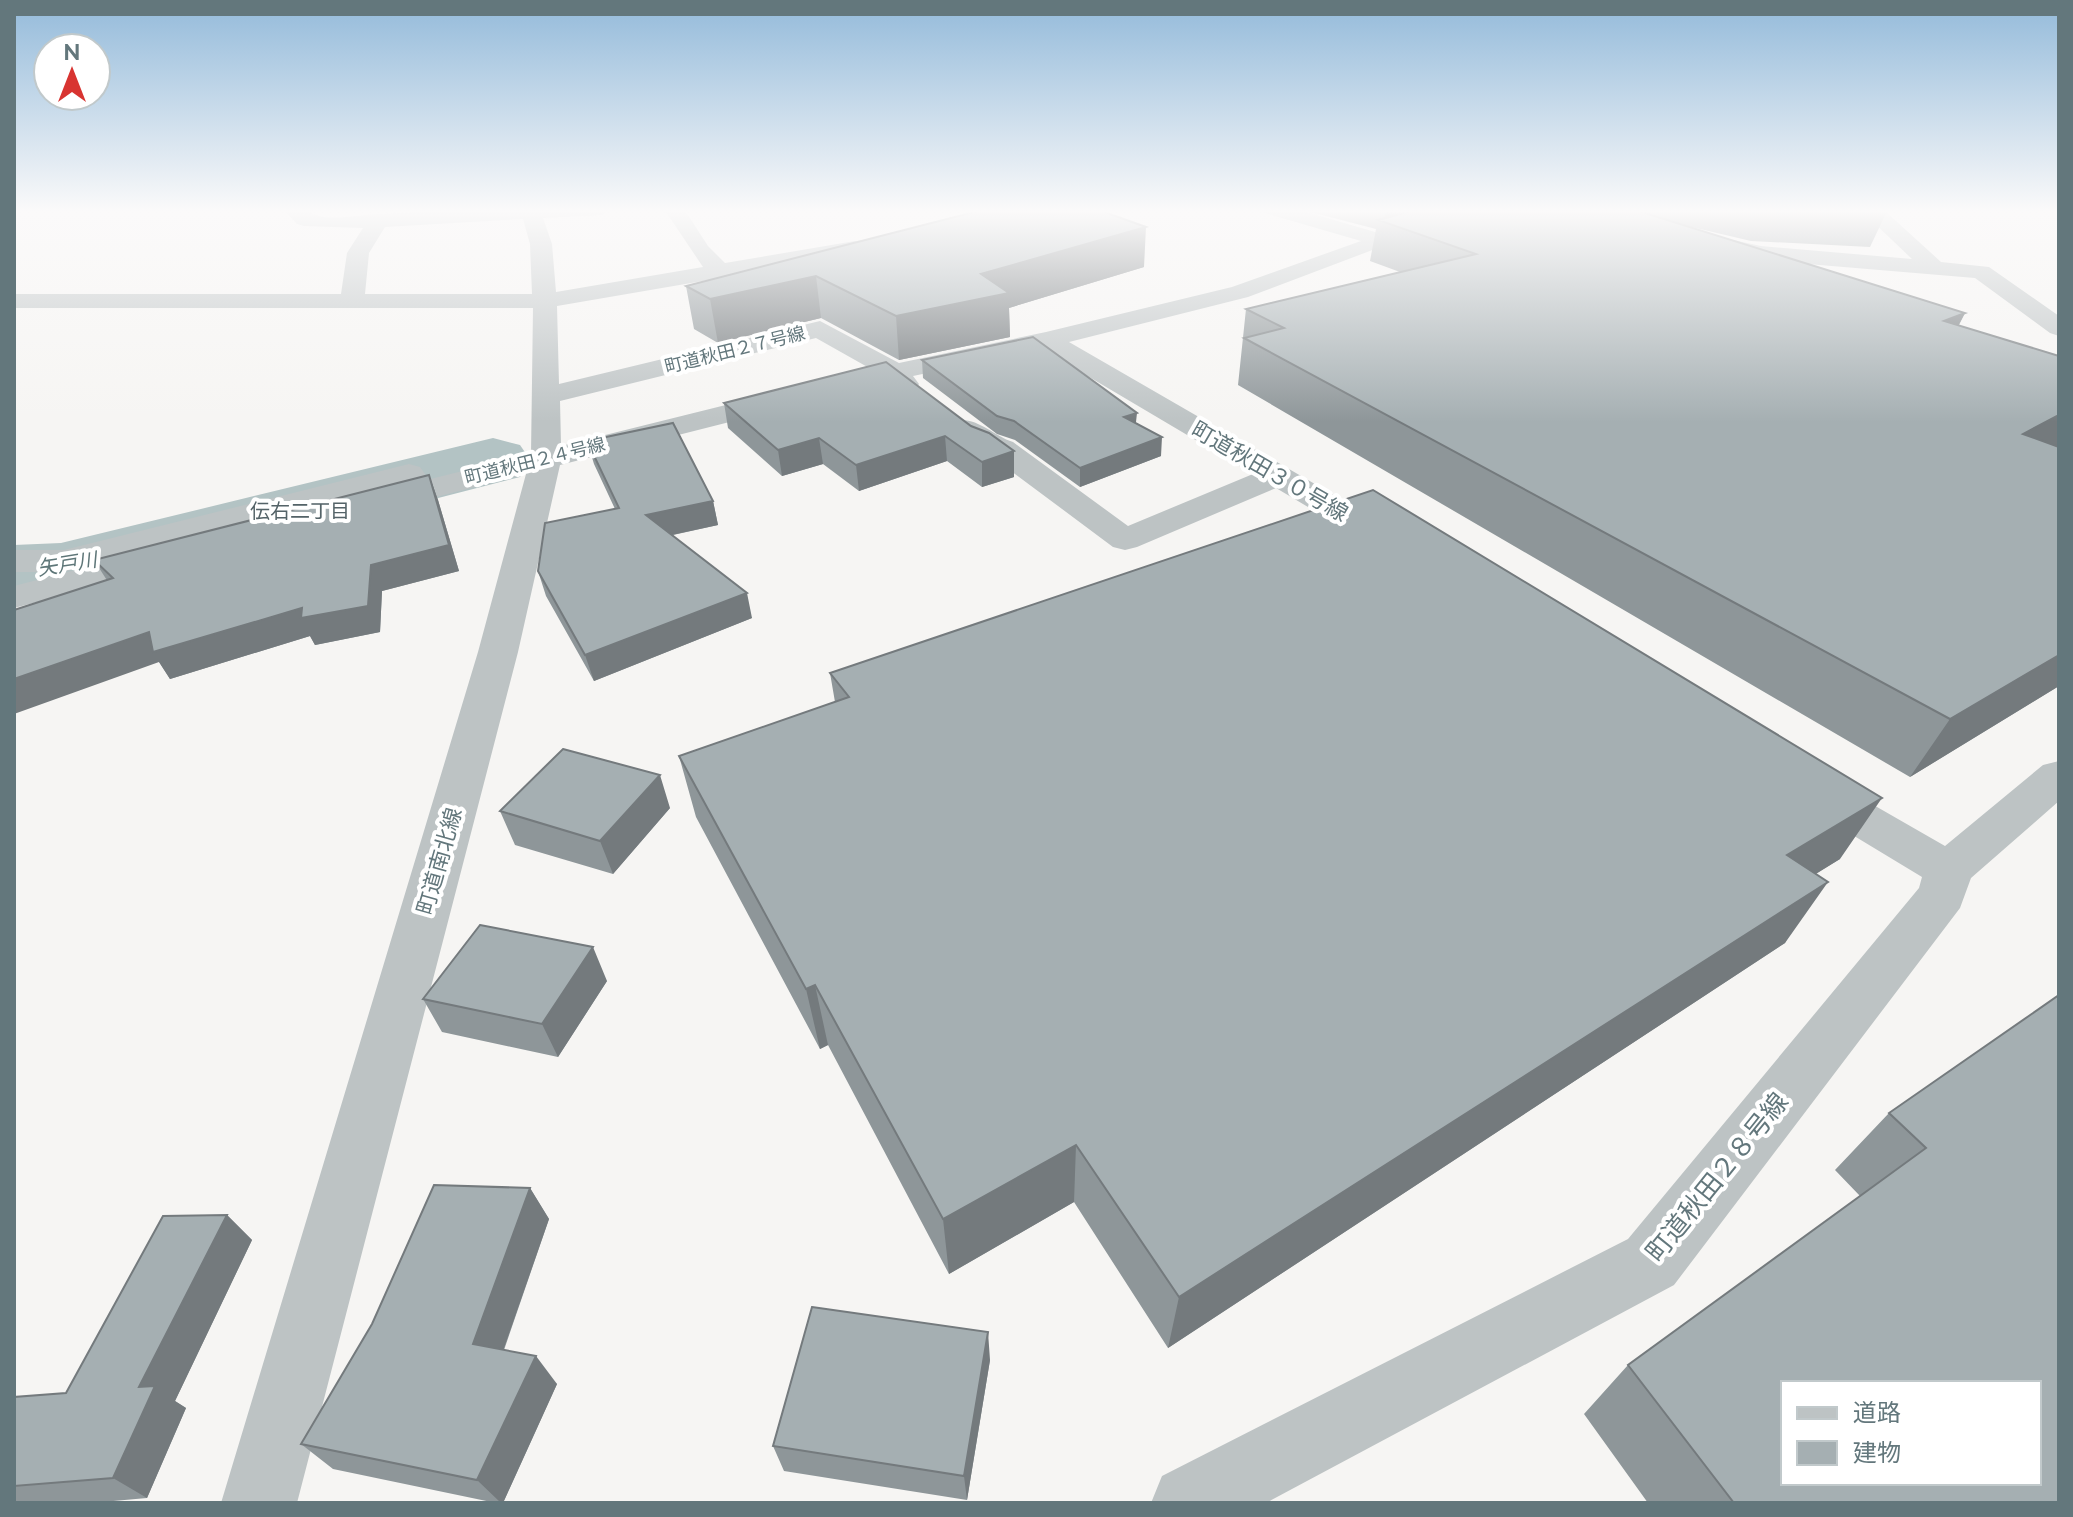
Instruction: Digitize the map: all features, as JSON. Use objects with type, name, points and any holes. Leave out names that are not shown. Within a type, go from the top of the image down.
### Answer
[{"type":"street","points":[[352,302],[355,280]]},
{"type":"street","name":"町道南北線","points":[[259,1503],[498,652],[547,431],[544,280]]},
{"type":"street","points":[[14,301],[545,301],[668,280]]},
{"type":"street","name":"町道秋田２４号線","points":[[547,431],[891,373],[1046,340],[1253,289],[1277,280]]},
{"type":"street","points":[[1992,280],[2059,328]]},
{"type":"street","name":"町道秋田２７号線","points":[[547,431],[820,329],[886,366],[932,404],[1040,476],[1125,540],[1277,476]]},
{"type":"street","name":"町道秋田３０号線","points":[[1046,340],[1414,556]]},
{"type":"street","points":[[17,583],[64,561],[547,431]]},
{"type":"street","points":[[1784,774],[1948,870]]},
{"type":"street","name":"町道秋田２８号線","points":[[1189,1503],[1651,1262],[1942,895],[1948,870],[2059,776]]},
{"type":"building","points":[[710,280],[799,280],[710,299],[686,286]]},
{"type":"building","points":[[824,280],[990,280],[1009,293],[896,316]]},
{"type":"building","points":[[1368,280],[1859,280],[1965,313],[1944,321],[2059,356],[2059,415],[2023,434],[2059,447],[2059,655],[1950,719],[1244,338],[1284,328],[1246,309]]},
{"type":"building","points":[[1033,337],[1137,413],[1124,417],[1162,437],[1080,468],[1014,421],[997,416],[922,360]]},
{"type":"building","points":[[886,362],[971,426],[989,433],[1014,451],[982,462],[945,436],[856,465],[819,438],[778,450],[724,403]]},
{"type":"building","points":[[673,423],[713,501],[646,515],[747,593],[585,655],[538,571],[545,523],[619,508],[587,441]]},
{"type":"building","points":[[429,475],[449,545],[371,565],[368,606],[301,618],[302,608],[153,652],[149,632],[14,679],[14,610],[113,578],[94,560]]},
{"type":"building","points":[[1373,490],[1882,798],[1787,855],[1828,882],[1179,1297],[1076,1145],[943,1219],[815,985],[806,989],[679,756],[849,697],[830,673]]},
{"type":"building","points":[[563,749],[660,775],[600,841],[500,811]]},
{"type":"building","points":[[480,925],[593,947],[542,1024],[423,999]]},
{"type":"building","points":[[2059,995],[2059,1503],[1734,1503],[1628,1365],[1926,1148],[1889,1113]]},
{"type":"building","points":[[434,1185],[530,1188],[473,1344],[536,1356],[477,1480],[301,1444],[372,1324]]},
{"type":"building","points":[[227,1215],[139,1387],[155,1386],[113,1478],[14,1486],[14,1397],[66,1393],[163,1216]]},
{"type":"building","points":[[812,1307],[988,1332],[964,1476],[773,1446]]},
{"type":"waterway","name":"矢戸川","points":[[14,571],[61,569],[493,461]]},
{"type":"district","name":"伝右二丁目","points":[[300,511]]}]
